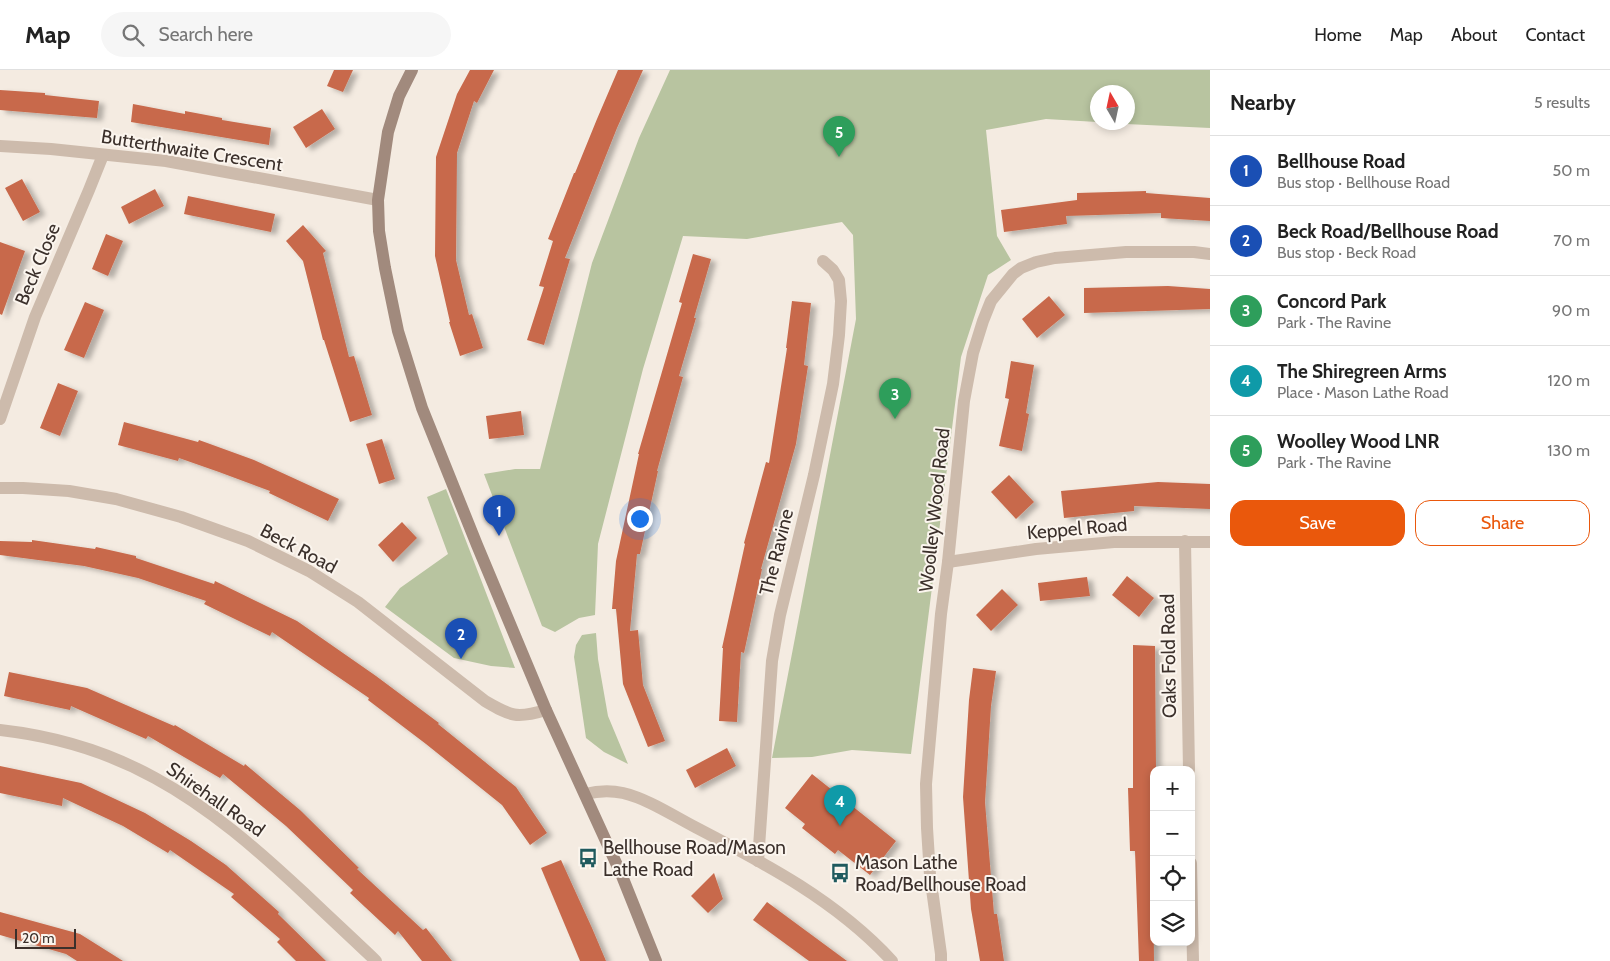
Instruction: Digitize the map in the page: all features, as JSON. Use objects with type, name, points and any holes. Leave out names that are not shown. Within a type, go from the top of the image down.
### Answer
[{"type":"main road","points":[[412,70],[399,96],[388,132],[378,200],[380,231],[387,277],[398,331],[422,408],[546,710],[622,876],[656,961]]},
{"type":"street","name":"Butterthwaite Crescent","points":[[0,146],[51,149],[166,161],[378,200]]},
{"type":"street","name":"Beck Close","points":[[0,419],[35,317],[103,154]]},
{"type":"street","name":"Woolley Wood Road","points":[[941,961],[930,875],[926,784],[941,614],[964,401],[973,353],[983,321],[991,301],[1012,274],[1036,262],[1055,258],[1126,252],[1194,252],[1210,254]]},
{"type":"street","name":"The Ravine","points":[[758,861],[772,661],[780,615],[814,475],[833,384],[839,335],[841,301],[839,280],[833,270],[823,261]]},
{"type":"street","name":"Beck Road","points":[[0,488],[69,491],[116,499],[181,517],[248,541],[309,571],[358,602],[485,701],[509,715],[529,715],[546,710]]},
{"type":"street","name":"Oaks Fold Road","points":[[1185,541],[1189,766]]},
{"type":"street","name":"Keppel Road","points":[[948,562],[1036,549],[1114,542],[1210,542]]},
{"type":"street","name":"Shirehall Road","points":[[0,730],[19,732],[65,743],[109,757],[154,777],[227,825],[274,865],[376,961]]},
{"type":"street","points":[[585,794],[601,790],[623,793],[647,802],[758,861],[821,898],[892,961]]},
{"type":"street","points":[[1192,901],[1193,961]]},
{"type":"green space","points":[[670,70],[1210,70],[1210,128],[1135,124],[1135,85],[1090,85],[1090,122],[1046,119],[986,130],[997,236],[1011,260],[988,275],[961,357],[911,754],[852,750],[812,757],[772,758],[856,319],[853,235],[842,222],[747,239],[683,236],[643,369],[598,544],[595,615],[579,618],[555,632],[542,626],[484,474],[515,469],[540,469],[592,263],[639,138]]},
{"type":"green space","points":[[446,489],[515,668],[491,666],[454,658],[385,607],[400,588],[448,554],[427,497]]},
{"type":"green space","points":[[596,633],[598,659],[608,716],[628,764],[604,752],[586,738],[574,657],[576,645],[582,635]]},
{"type":"building","points":[[334,70],[353,70],[343,92],[327,86]]},
{"type":"building","points":[[470,70],[494,70],[477,103],[474,101],[457,153],[456,260],[469,315],[472,314],[483,348],[460,356],[449,322],[435,256],[436,157],[457,94]]},
{"type":"building","points":[[618,70],[643,70],[617,128],[565,258],[570,259],[544,345],[527,340],[544,287],[539,286],[553,241],[548,239]]},
{"type":"building","points":[[0,90],[45,93],[45,95],[99,101],[97,118],[0,110]]},
{"type":"building","points":[[133,104],[185,114],[185,111],[222,118],[222,120],[271,128],[269,145],[131,122]]},
{"type":"building","points":[[322,109],[335,129],[306,148],[293,127]]},
{"type":"building","points":[[22,179],[40,212],[23,221],[5,188]]},
{"type":"building","points":[[155,189],[164,206],[129,224],[121,207]]},
{"type":"building","points":[[1146,191],[1146,193],[1210,198],[1210,221],[1161,218],[1161,213],[1066,216],[1067,224],[1004,232],[1001,210],[1077,200],[1077,193]]},
{"type":"building","points":[[188,196],[275,214],[271,232],[184,214]]},
{"type":"building","points":[[303,225],[326,251],[323,253],[349,357],[354,356],[372,415],[350,422],[323,340],[303,261],[286,241]]},
{"type":"building","points":[[106,234],[123,241],[108,276],[92,269]]},
{"type":"building","points":[[0,242],[25,251],[2,315],[0,314]]},
{"type":"building","points":[[693,254],[711,259],[679,376],[683,377],[657,471],[640,554],[637,554],[630,631],[638,630],[643,685],[665,741],[648,747],[623,684],[616,609],[612,609],[616,561],[638,454],[682,303],[679,302]]},
{"type":"building","points":[[1168,286],[1210,289],[1210,309],[1084,313],[1084,288]]},
{"type":"building","points":[[1049,296],[1065,315],[1037,338],[1022,319]]},
{"type":"building","points":[[792,301],[811,303],[804,365],[808,366],[796,444],[761,569],[744,653],[741,652],[737,722],[719,721],[722,648],[744,543],[766,462],[769,463],[787,348]]},
{"type":"building","points":[[85,302],[104,310],[84,358],[64,350]]},
{"type":"building","points":[[1011,361],[1034,365],[1026,413],[1029,414],[1022,451],[999,446],[1009,399],[1005,398]]},
{"type":"building","points":[[58,383],[78,391],[60,436],[40,428]]},
{"type":"building","points":[[521,411],[524,435],[489,439],[486,416]]},
{"type":"building","points":[[124,422],[198,442],[199,440],[254,460],[339,499],[328,521],[269,493],[270,491],[219,472],[179,458],[178,461],[118,445]]},
{"type":"building","points":[[382,439],[395,479],[379,484],[366,444]]},
{"type":"building","points":[[1009,475],[1034,502],[1016,519],[991,492]]},
{"type":"building","points":[[1158,482],[1210,484],[1210,509],[1134,506],[1134,511],[1064,518],[1061,491]]},
{"type":"building","points":[[402,522],[417,538],[393,562],[378,545]]},
{"type":"building","points":[[32,540],[95,549],[96,547],[136,556],[136,558],[214,584],[215,581],[297,621],[439,723],[516,787],[547,833],[530,845],[502,805],[368,700],[369,698],[272,632],[270,636],[204,604],[206,601],[138,578],[84,566],[0,555],[0,541],[32,542]]},
{"type":"building","points":[[1127,576],[1154,598],[1139,617],[1112,595]]},
{"type":"building","points":[[1087,577],[1090,596],[1040,601],[1038,583]]},
{"type":"building","points":[[1002,589],[1018,605],[991,631],[976,615]]},
{"type":"building","points":[[1133,645],[1155,646],[1156,766],[1150,766],[1150,946],[1154,946],[1154,961],[1139,961],[1135,851],[1130,851],[1128,788],[1133,788]]},
{"type":"building","points":[[973,668],[996,671],[991,706],[985,802],[994,914],[997,914],[1004,961],[980,961],[971,909],[963,797],[969,700]]},
{"type":"building","points":[[9,672],[87,688],[175,725],[244,766],[245,764],[300,810],[359,868],[357,869],[423,930],[426,928],[452,961],[422,961],[398,931],[395,935],[350,893],[353,890],[286,826],[223,774],[220,778],[148,736],[146,739],[71,706],[70,710],[4,696]]},
{"type":"building","points":[[727,748],[736,766],[695,788],[686,770]]},
{"type":"building","points":[[0,766],[81,783],[145,813],[226,865],[279,912],[278,914],[326,961],[296,961],[277,942],[280,939],[231,897],[234,894],[170,850],[168,853],[123,826],[63,798],[62,806],[0,793]]},
{"type":"building","points":[[812,774],[896,841],[870,875],[838,850],[835,854],[802,828],[805,824],[785,808]]},
{"type":"building","points":[[561,860],[606,961],[580,961],[541,868]]},
{"type":"building","points":[[714,873],[723,899],[708,913],[691,896]]},
{"type":"building","points":[[767,902],[847,961],[809,961],[753,920]]},
{"type":"building","points":[[0,912],[80,934],[123,961],[77,961],[66,954],[0,935]]},
{"type":"place","name":"Woolley Wood LNR","points":[[839,157]]},
{"type":"place","name":"Concord Park","points":[[895,419]]},
{"type":"place","name":"Bellhouse Road","points":[[499,536]]},
{"type":"place","name":"Beck Road/Bellhouse Road","points":[[461,659]]},
{"type":"place","name":"The Shiregreen Arms","points":[[840,826]]},
{"type":"place","name":"Bellhouse Road/Mason Lathe Road","points":[[588,858]]},
{"type":"place","name":"Mason Lathe Road/Bellhouse Road","points":[[840,873]]}]
